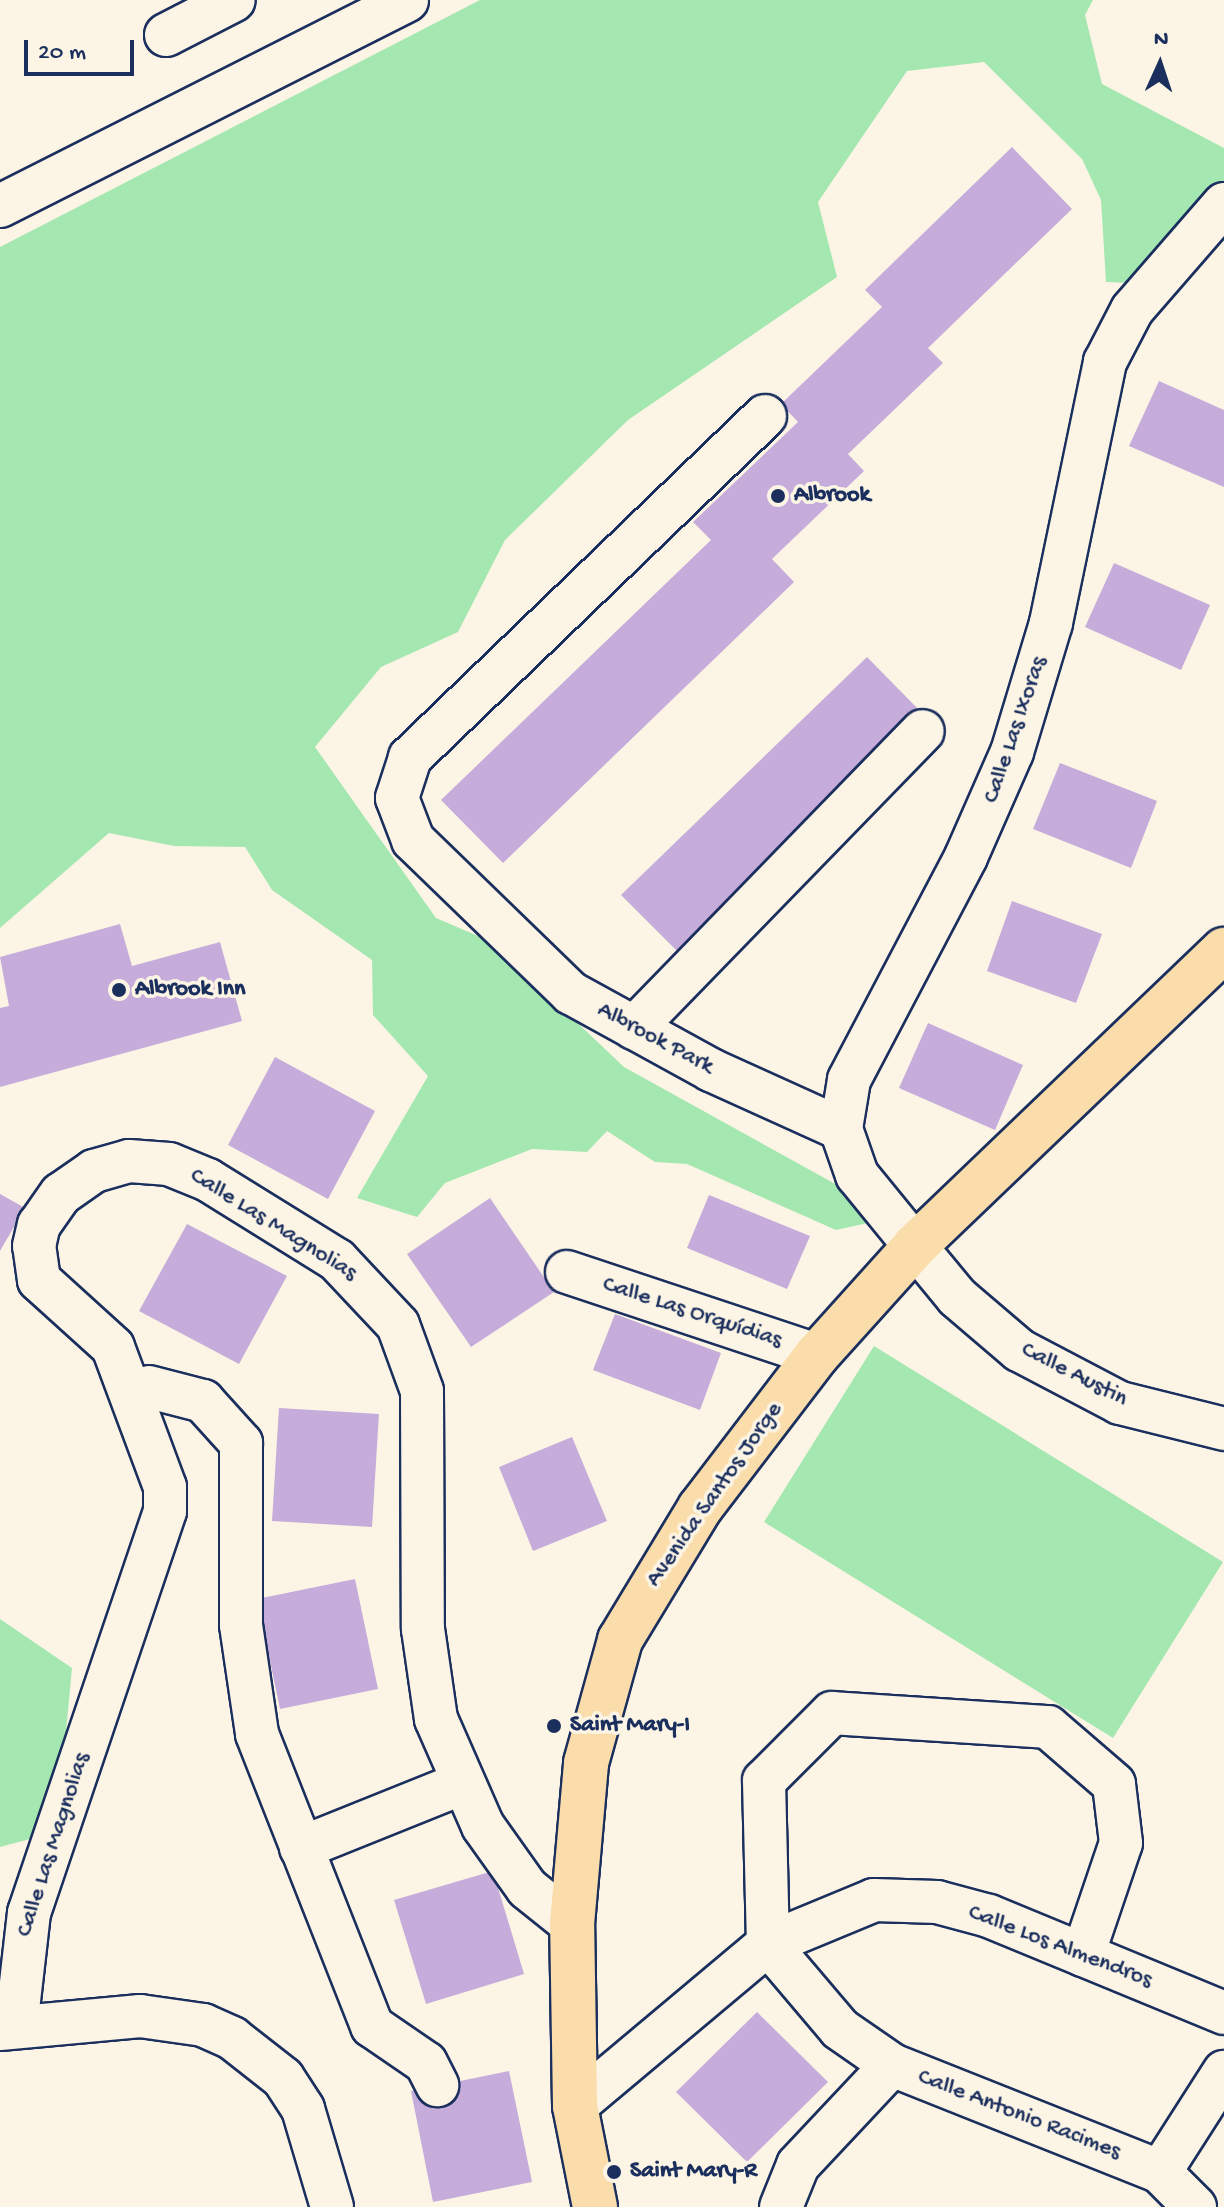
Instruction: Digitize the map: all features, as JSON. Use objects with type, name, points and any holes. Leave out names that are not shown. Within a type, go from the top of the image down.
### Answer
[{"type":"main road","name":"Avenida Santos Jorge","points":[[595,2207],[575,2106],[572,1924],[586,1763],[620,1640],[700,1508],[817,1355],[915,1246],[1224,950]]},
{"type":"street","points":[[166,35],[234,0]]},
{"type":"street","points":[[0,206],[407,0]]},
{"type":"street","name":"Calle Las Ixoras","points":[[915,1246],[857,1175],[841,1129],[849,1080],[966,857],[1012,752],[1051,623],[1105,362],[1132,310],[1224,204]]},
{"type":"street","name":"Albrook Park","points":[[765,416],[405,767],[400,820],[489,919],[571,993],[634,1028],[841,1129]]},
{"type":"street","points":[[634,1028],[923,731]]},
{"type":"street","name":"Calle Las Magnolias","points":[[8,2028],[29,1913],[165,1511],[165,1487],[113,1347],[39,1280],[34,1260],[49,1207],[94,1171],[129,1161],[188,1169],[337,1260],[398,1325],[423,1405],[427,1677],[460,1784],[527,1888],[572,1924]]},
{"type":"street","name":"Calle Austin","points":[[915,1246],[957,1297],[1019,1350],[1120,1403],[1224,1429]]},
{"type":"street","name":"Calle Las Orquídias","points":[[567,1272],[817,1355]]},
{"type":"street","points":[[149,1387],[203,1401],[241,1443],[244,1680],[301,1848],[372,2026],[426,2063],[437,2085]]},
{"type":"street","points":[[892,2065],[840,2029],[768,1944],[764,1781],[832,1713],[1048,1727],[1114,1784],[1121,1843],[1083,1955]]},
{"type":"street","points":[[301,1848],[460,1784]]},
{"type":"street","name":"Calle Los Almendros","points":[[575,2106],[768,1944],[874,1900],[937,1902],[1083,1955],[1224,2013]]},
{"type":"street","points":[[8,2028],[140,2016],[188,2021],[232,2038],[283,2078],[303,2109],[332,2207]]},
{"type":"street","name":"Calle Antonio Racimes","points":[[781,2207],[798,2165],[892,2065],[1160,2172]]},
{"type":"street","points":[[1195,2207],[1160,2172],[1224,2072]]},
{"type":"green space","points":[[480,0],[1093,0],[1085,15],[1102,84],[1224,148],[1224,229],[1135,283],[1106,282],[1101,200],[1082,159],[984,62],[907,71],[818,202],[837,277],[628,420],[505,540],[458,632],[381,667],[315,747],[436,918],[492,942],[624,1067],[895,1217],[836,1230],[687,1164],[655,1162],[607,1131],[587,1152],[532,1149],[445,1183],[417,1217],[357,1198],[428,1076],[373,1015],[372,960],[272,890],[245,847],[174,846],[109,833],[0,928],[0,247]]},
{"type":"green space","points":[[874,1346],[1223,1562],[1113,1738],[764,1522]]},
{"type":"green space","points":[[0,1619],[72,1668],[63,1763],[30,1839],[0,1847]]},
{"type":"building","name":"Albrook","points":[[1012,147],[1072,209],[928,348],[943,363],[848,454],[864,471],[772,559],[794,582],[503,863],[441,800],[711,540],[693,522],[798,422],[781,404],[882,307],[865,290]]},
{"type":"building","points":[[1159,381],[1224,410],[1224,487],[1129,446]]},
{"type":"building","points":[[1114,563],[1210,605],[1181,670],[1085,627]]},
{"type":"building","points":[[867,657],[923,714],[678,952],[621,895]]},
{"type":"building","points":[[1060,763],[1157,801],[1131,868],[1033,829]]},
{"type":"building","points":[[1012,901],[1102,934],[1076,1003],[987,971]]},
{"type":"building","name":"Albrook Inn","points":[[120,924],[132,966],[220,942],[242,1021],[0,1087],[0,1008],[9,1006],[0,957]]},
{"type":"building","points":[[928,1023],[1023,1065],[995,1130],[899,1088]]},
{"type":"building","points":[[275,1057],[375,1111],[328,1199],[228,1145]]},
{"type":"building","points":[[0,1194],[25,1208],[0,1251]]},
{"type":"building","points":[[709,1195],[810,1236],[787,1289],[687,1248]]},
{"type":"building","points":[[490,1198],[554,1292],[471,1347],[407,1254]]},
{"type":"building","points":[[187,1224],[287,1276],[239,1364],[139,1311]]},
{"type":"building","points":[[615,1314],[721,1353],[700,1410],[593,1370]]},
{"type":"building","points":[[279,1408],[379,1414],[372,1527],[272,1521]]},
{"type":"building","points":[[572,1437],[607,1521],[533,1551],[499,1467]]},
{"type":"building","points":[[355,1579],[378,1689],[280,1709],[257,1599]]},
{"type":"building","points":[[493,1871],[524,1974],[426,2004],[394,1900]]},
{"type":"building","points":[[757,2012],[828,2082],[747,2162],[676,2092]]},
{"type":"building","points":[[509,2071],[532,2182],[433,2202],[411,2091]]},
{"type":"place","name":"Albrook","points":[[778,496]]},
{"type":"place","name":"Albrook Inn","points":[[119,990]]},
{"type":"place","name":"Saint Mary-I","points":[[554,1726]]},
{"type":"place","name":"Saint Mary-R","points":[[614,2172]]}]
